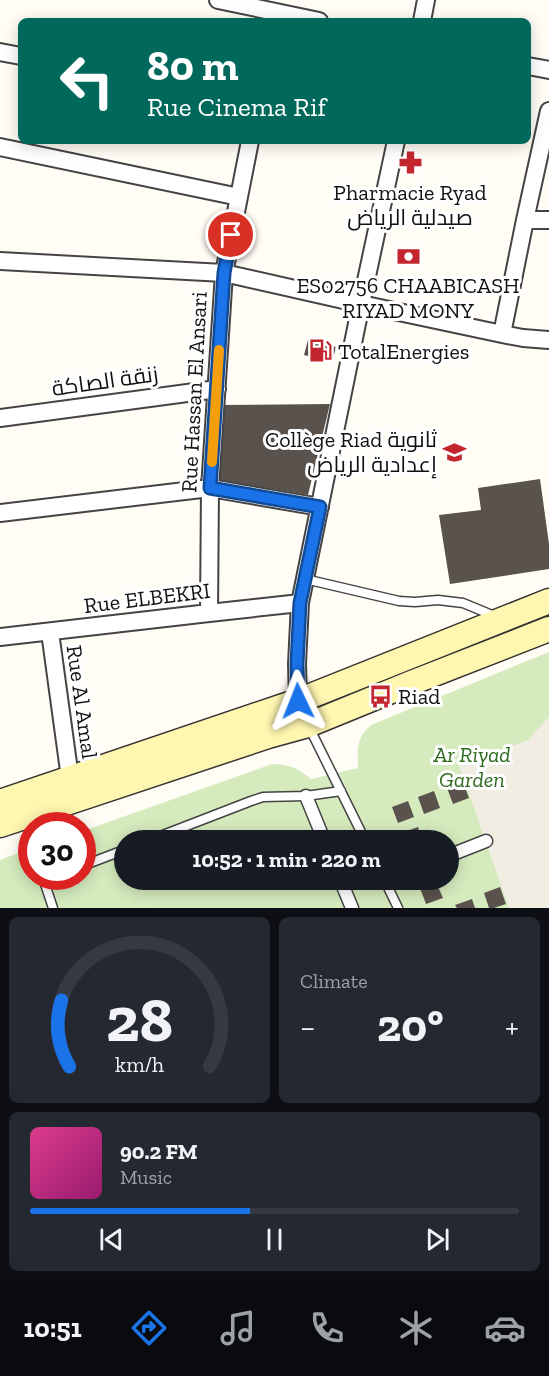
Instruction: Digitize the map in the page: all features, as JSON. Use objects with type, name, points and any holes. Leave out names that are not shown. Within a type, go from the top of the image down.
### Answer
[{"type":"main road","points":[[0,802],[298,701],[549,601]]},
{"type":"main road","points":[[0,825],[268,736],[308,725],[549,629]]},
{"type":"street","points":[[218,0],[306,18]]},
{"type":"street","points":[[423,18],[426,0]]},
{"type":"street","points":[[0,52],[18,55]]},
{"type":"street","points":[[531,67],[549,70]]},
{"type":"street","points":[[502,334],[549,111]]},
{"type":"street","name":"Rue Hassan El Ansari","points":[[209,613],[210,488],[224,273],[249,144]]},
{"type":"street","points":[[308,725],[298,701],[300,603],[395,144]]},
{"type":"street","points":[[0,147],[239,197]]},
{"type":"street","points":[[525,220],[549,220]]},
{"type":"street","points":[[0,261],[224,273],[502,334],[549,340]]},
{"type":"street","name":"زنقة الصاكة","points":[[0,418],[217,389]]},
{"type":"street","points":[[0,513],[210,488],[320,507]]},
{"type":"street","name":"Rue ELBEKRI","points":[[0,637],[300,603]]},
{"type":"street","name":"Rue Al Amal","points":[[50,632],[70,778]]},
{"type":"street","points":[[306,796],[320,830]]},
{"type":"street","points":[[459,852],[486,841]]},
{"type":"street","points":[[345,890],[352,908]]},
{"type":"lane","points":[[305,579],[399,601],[438,600],[463,603],[503,619]]},
{"type":"lane","points":[[308,725],[360,830]]},
{"type":"lane","points":[[176,830],[263,797],[306,796],[341,791]]},
{"type":"lane","points":[[96,861],[114,854]]},
{"type":"lane","points":[[47,890],[53,908]]},
{"type":"lane","points":[[390,890],[398,908]]},
{"type":"green space","name":"Ar Riyad Garden","points":[[549,652],[549,908],[0,908],[0,860],[18,853],[18,890],[96,890],[96,826],[272,764],[293,767],[311,779],[358,768],[360,740],[371,725]]},
{"type":"shaded area","points":[[549,717],[549,908],[509,908],[459,765],[528,740]]},
{"type":"building","name":"TotalEnergies","points":[[308,340],[336,347],[332,362],[304,355]]},
{"type":"building","points":[[330,404],[308,495],[217,480],[220,405]]},
{"type":"building","points":[[540,479],[549,544],[549,569],[450,584],[439,515],[481,510],[478,488]]},
{"type":"building","points":[[463,782],[469,798],[453,804],[447,788]]},
{"type":"building","points":[[434,791],[440,808],[424,814],[418,797]]},
{"type":"building","points":[[408,801],[414,817],[398,823],[392,807]]},
{"type":"building","points":[[500,887],[506,904],[489,908],[484,893]]},
{"type":"building","points":[[421,890],[440,890],[443,898],[426,904]]},
{"type":"building","points":[[472,899],[475,908],[457,908],[455,905]]},
{"type":"slow traffic","points":[[212,462],[219,350]]},
{"type":"place","name":"Pharmacie Ryad صيدلية الرياض","points":[[410,163]]},
{"type":"place","name":"ES02756 CHAABICASH RIYAD MONY","points":[[408,256]]},
{"type":"place","name":"TotalEnergies","points":[[320,351]]},
{"type":"place","name":"Collège Riad ثانوية إعدادية الرياض","points":[[455,452]]},
{"type":"place","name":"Riad","points":[[380,696]]},
{"type":"route","points":[[231,235],[224,273],[210,488],[320,507],[300,603],[298,701]]}]
